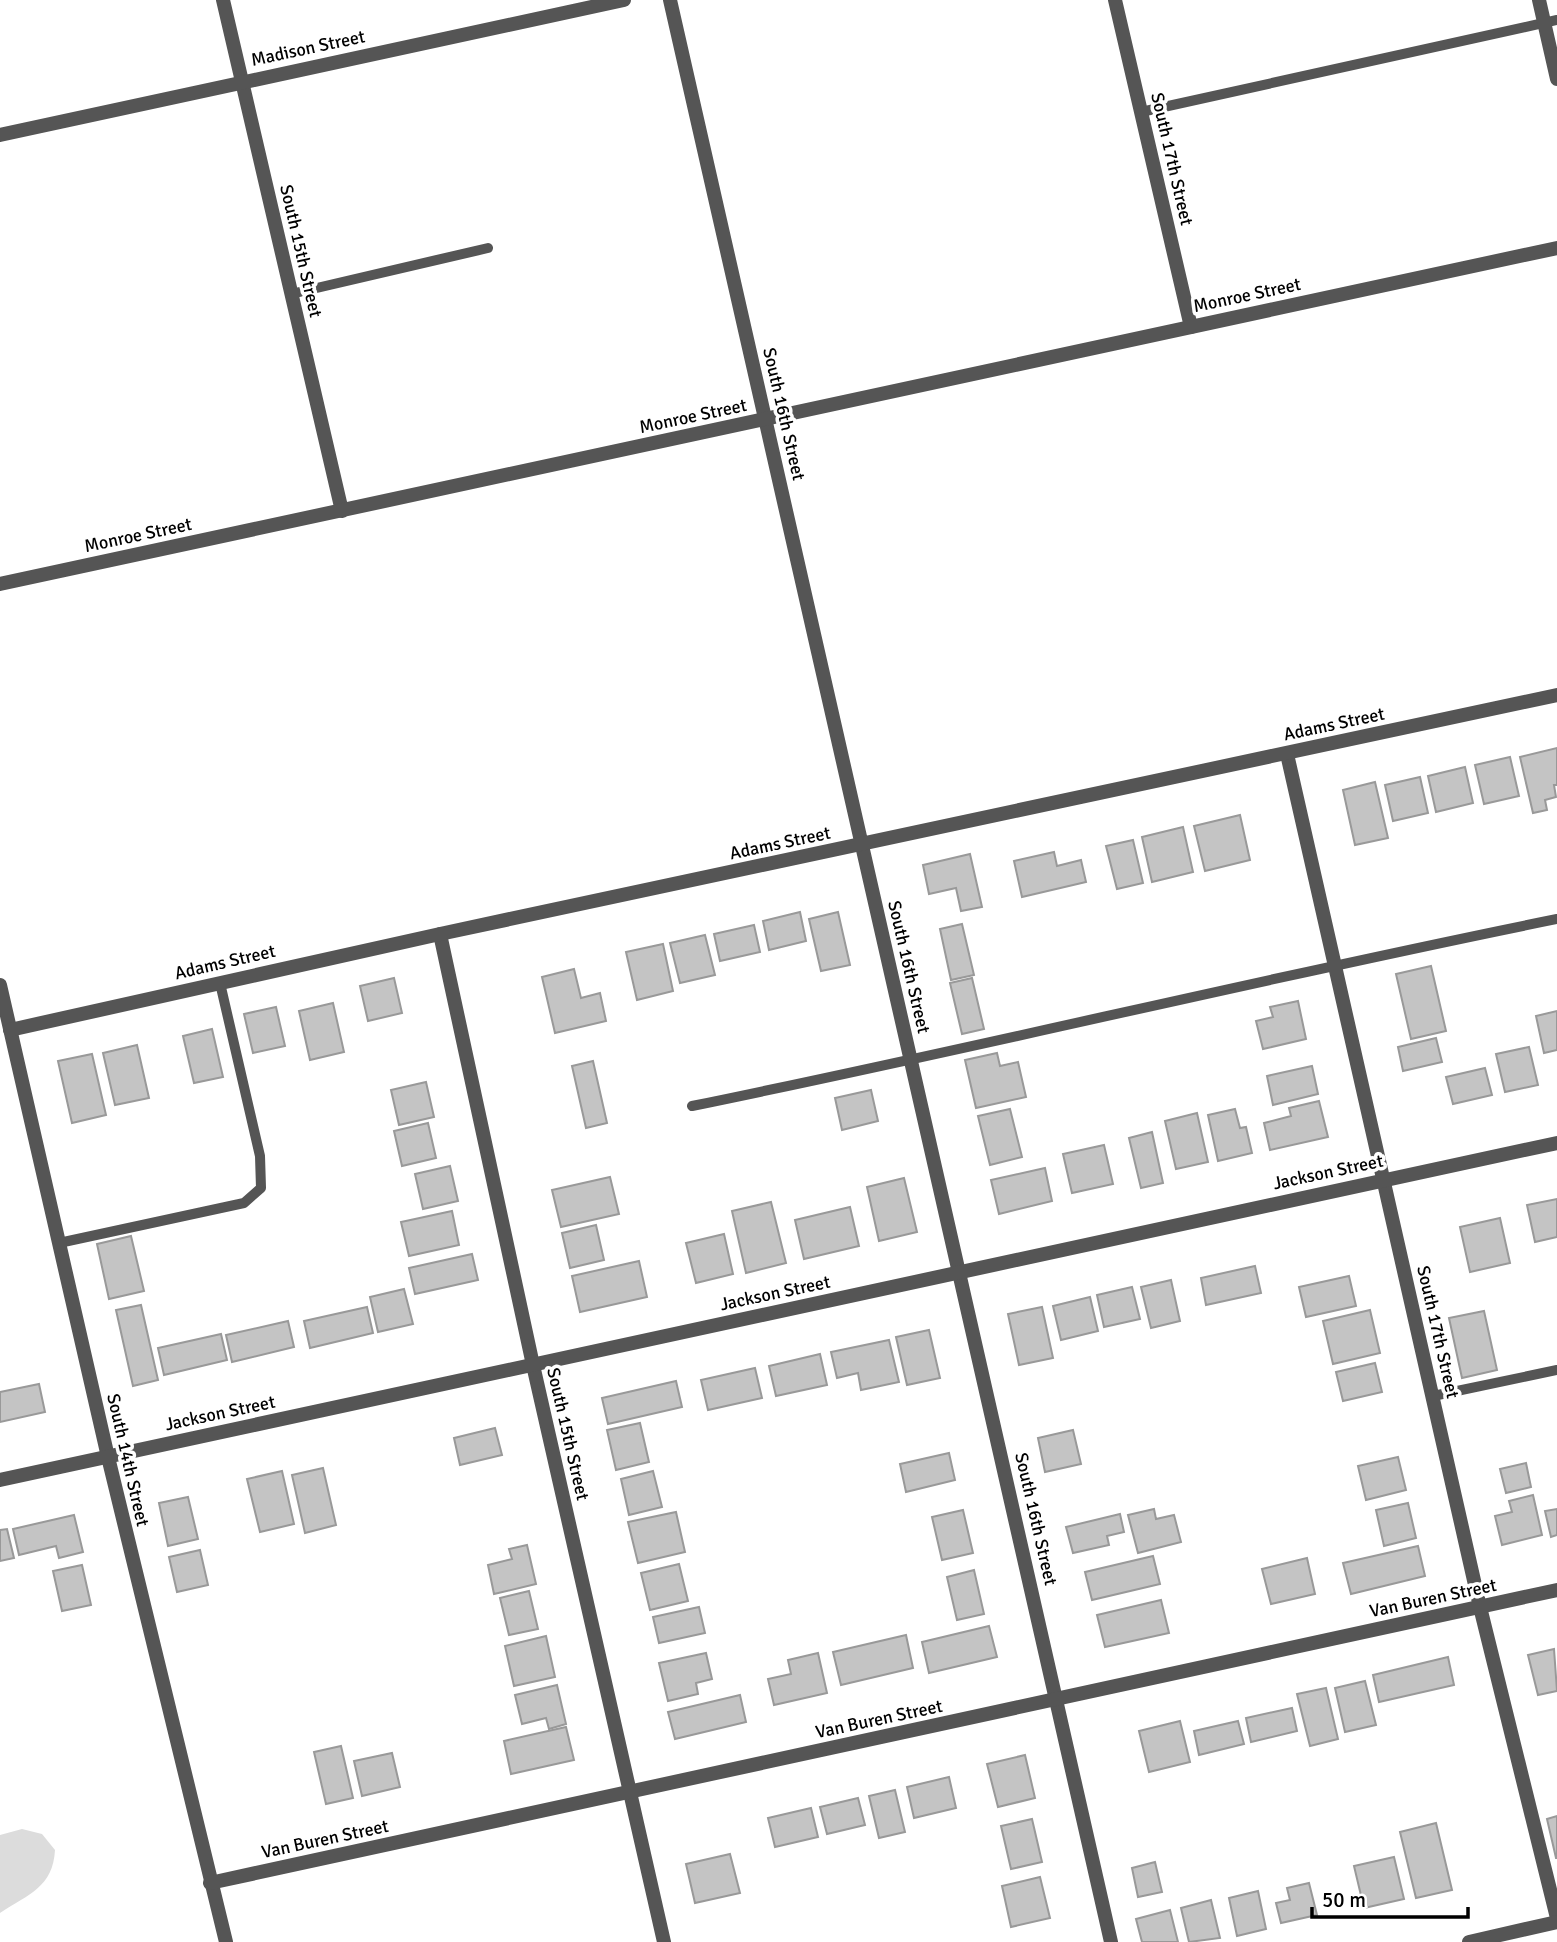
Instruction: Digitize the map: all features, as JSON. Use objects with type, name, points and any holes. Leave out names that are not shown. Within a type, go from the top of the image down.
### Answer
[{"type":"street","name":"South 15th Street","points":[[223,0],[342,511]]},
{"type":"street","name":"Madison Street","points":[[0,135],[624,0]]},
{"type":"street","name":"South 16th Street","points":[[670,0],[1111,1942]]},
{"type":"street","name":"South 17th Street","points":[[1115,0],[1191,327]]},
{"type":"street","points":[[1539,0],[1550,21],[1557,79]]},
{"type":"street","name":"Monroe Street","points":[[0,584],[1557,248]]},
{"type":"street","name":"Adams Street","points":[[10,1030],[440,934],[1557,695]]},
{"type":"street","name":"South 17th Street","points":[[1287,754],[1480,1607],[1557,1921]]},
{"type":"street","name":"South 15th Street","points":[[440,934],[533,1365],[664,1942]]},
{"type":"street","name":"South 14th Street","points":[[0,985],[108,1457],[209,1884],[226,1942]]},
{"type":"street","name":"Jackson Street","points":[[0,1480],[1557,1143]]},
{"type":"street","name":"Van Buren Street","points":[[209,1884],[1557,1590]]},
{"type":"street","points":[[1469,1942],[1496,1939],[1557,1921]]},
{"type":"lane","points":[[1141,112],[1550,21]]},
{"type":"lane","points":[[291,294],[488,248]]},
{"type":"lane","points":[[692,1106],[911,1062],[1335,964],[1557,919]]},
{"type":"lane","points":[[59,1243],[244,1203],[261,1188],[260,1156],[220,983]]},
{"type":"lane","points":[[1433,1396],[1557,1370]]},
{"type":"shaded area","points":[[22,1829],[42,1834],[55,1850],[53,1863],[50,1873],[38,1888],[0,1913],[0,1835]]},
{"type":"building","points":[[1557,748],[1557,785],[1554,785],[1556,797],[1545,800],[1547,810],[1533,813],[1520,757]]},
{"type":"building","points":[[1510,757],[1519,796],[1484,804],[1475,765]]},
{"type":"building","points":[[1465,767],[1473,803],[1436,812],[1428,776]]},
{"type":"building","points":[[1420,777],[1428,813],[1393,821],[1385,785]]},
{"type":"building","points":[[1375,782],[1388,838],[1355,845],[1343,790]]},
{"type":"building","points":[[1240,815],[1250,860],[1205,871],[1194,826]]},
{"type":"building","points":[[1183,827],[1193,872],[1152,882],[1142,837]]},
{"type":"building","points":[[1133,840],[1143,883],[1117,889],[1106,846]]},
{"type":"building","points":[[1054,852],[1057,866],[1081,860],[1086,882],[1022,897],[1014,861]]},
{"type":"building","points":[[970,854],[982,907],[961,911],[956,888],[929,894],[923,865]]},
{"type":"building","points":[[800,912],[806,941],[769,950],[763,921]]},
{"type":"building","points":[[838,912],[850,965],[821,971],[809,919]]},
{"type":"building","points":[[962,924],[974,975],[951,980],[940,929]]},
{"type":"building","points":[[754,925],[760,952],[720,961],[714,934]]},
{"type":"building","points":[[705,935],[715,975],[680,983],[670,943]]},
{"type":"building","points":[[663,944],[673,991],[637,1000],[626,952]]},
{"type":"building","points":[[1431,966],[1446,1031],[1411,1039],[1396,974]]},
{"type":"building","points":[[574,969],[581,998],[600,993],[606,1021],[555,1033],[542,977]]},
{"type":"building","points":[[394,978],[402,1013],[368,1021],[360,986]]},
{"type":"building","points":[[972,978],[984,1029],[962,1034],[950,983]]},
{"type":"building","points":[[1298,1001],[1306,1039],[1263,1049],[1256,1021],[1273,1017],[1270,1007]]},
{"type":"building","points":[[333,1003],[344,1052],[310,1060],[299,1011]]},
{"type":"building","points":[[276,1007],[285,1046],[253,1053],[244,1014]]},
{"type":"building","points":[[1557,1011],[1557,1050],[1544,1053],[1536,1016]]},
{"type":"building","points":[[212,1029],[223,1077],[194,1083],[183,1036]]},
{"type":"building","points":[[1436,1038],[1442,1062],[1403,1071],[1398,1047]]},
{"type":"building","points":[[137,1045],[149,1098],[115,1105],[103,1053]]},
{"type":"building","points":[[1529,1047],[1538,1085],[1505,1092],[1496,1054]]},
{"type":"building","points":[[997,1053],[1000,1066],[1018,1062],[1026,1097],[976,1108],[965,1060]]},
{"type":"building","points":[[92,1054],[106,1115],[72,1123],[58,1061]]},
{"type":"building","points":[[593,1061],[607,1123],[586,1128],[572,1066]]},
{"type":"building","points":[[1312,1066],[1318,1094],[1273,1105],[1267,1076]]},
{"type":"building","points":[[1485,1068],[1492,1095],[1453,1104],[1446,1077]]},
{"type":"building","points":[[426,1082],[434,1117],[399,1125],[391,1090]]},
{"type":"building","points":[[871,1090],[878,1121],[842,1130],[835,1098]]},
{"type":"building","points":[[1319,1101],[1328,1137],[1270,1150],[1264,1123],[1291,1116],[1289,1108]]},
{"type":"building","points":[[1010,1109],[1022,1157],[990,1165],[978,1116]]},
{"type":"building","points":[[1235,1109],[1240,1128],[1246,1127],[1252,1153],[1218,1161],[1208,1115]]},
{"type":"building","points":[[1197,1113],[1208,1162],[1176,1169],[1165,1121]]},
{"type":"building","points":[[428,1123],[436,1158],[402,1166],[394,1131]]},
{"type":"building","points":[[1152,1132],[1163,1183],[1141,1188],[1129,1138]]},
{"type":"building","points":[[1104,1145],[1113,1184],[1072,1193],[1063,1154]]},
{"type":"building","points":[[450,1166],[458,1201],[423,1209],[415,1174]]},
{"type":"building","points":[[1045,1168],[1052,1201],[999,1214],[991,1180]]},
{"type":"building","points":[[610,1177],[619,1214],[561,1227],[552,1190]]},
{"type":"building","points":[[904,1178],[917,1232],[879,1241],[867,1187]]},
{"type":"building","points":[[1557,1199],[1557,1237],[1535,1242],[1527,1205]]},
{"type":"building","points":[[771,1202],[786,1263],[746,1273],[732,1211]]},
{"type":"building","points":[[850,1207],[859,1246],[804,1259],[795,1220]]},
{"type":"building","points":[[452,1211],[459,1245],[409,1256],[401,1222]]},
{"type":"building","points":[[1500,1218],[1510,1263],[1470,1272],[1460,1227]]},
{"type":"building","points":[[596,1225],[604,1260],[570,1268],[562,1233]]},
{"type":"building","points":[[724,1234],[733,1274],[696,1283],[686,1243]]},
{"type":"building","points":[[131,1236],[144,1291],[109,1299],[97,1244]]},
{"type":"building","points":[[472,1254],[478,1280],[415,1294],[409,1268]]},
{"type":"building","points":[[639,1261],[647,1297],[580,1312],[572,1276]]},
{"type":"building","points":[[1255,1266],[1261,1293],[1206,1305],[1201,1278]]},
{"type":"building","points":[[1349,1276],[1356,1306],[1306,1317],[1299,1287]]},
{"type":"building","points":[[1171,1280],[1180,1321],[1151,1328],[1141,1287]]},
{"type":"building","points":[[1132,1287],[1140,1319],[1104,1327],[1097,1295]]},
{"type":"building","points":[[404,1289],[413,1324],[378,1332],[370,1297]]},
{"type":"building","points":[[1090,1297],[1098,1331],[1061,1340],[1053,1306]]},
{"type":"building","points":[[141,1305],[158,1380],[133,1386],[116,1310]]},
{"type":"building","points":[[367,1307],[373,1333],[310,1348],[304,1321]]},
{"type":"building","points":[[1042,1307],[1053,1358],[1019,1365],[1008,1314]]},
{"type":"building","points":[[1370,1310],[1380,1353],[1333,1364],[1323,1321]]},
{"type":"building","points":[[1484,1311],[1497,1370],[1462,1378],[1449,1318]]},
{"type":"building","points":[[288,1321],[294,1347],[232,1362],[226,1335]]},
{"type":"building","points":[[929,1330],[940,1378],[907,1385],[896,1337]]},
{"type":"building","points":[[221,1334],[227,1360],[164,1375],[158,1348]]},
{"type":"building","points":[[889,1340],[899,1382],[861,1390],[858,1373],[837,1378],[831,1352]]},
{"type":"building","points":[[820,1354],[827,1385],[776,1396],[769,1366]]},
{"type":"building","points":[[1375,1363],[1382,1392],[1343,1401],[1336,1372]]},
{"type":"building","points":[[755,1368],[762,1398],[708,1410],[701,1380]]},
{"type":"building","points":[[676,1381],[682,1407],[608,1424],[602,1398]]},
{"type":"building","points":[[39,1384],[45,1412],[0,1422],[0,1392]]},
{"type":"building","points":[[640,1423],[649,1462],[616,1470],[607,1430]]},
{"type":"building","points":[[495,1428],[502,1455],[460,1465],[454,1438]]},
{"type":"building","points":[[1073,1430],[1081,1464],[1045,1472],[1038,1438]]},
{"type":"building","points":[[949,1453],[955,1480],[906,1492],[900,1464]]},
{"type":"building","points":[[1398,1457],[1406,1490],[1366,1500],[1358,1466]]},
{"type":"building","points":[[1526,1463],[1531,1487],[1506,1493],[1500,1469]]},
{"type":"building","points":[[323,1468],[336,1525],[305,1533],[292,1475]]},
{"type":"building","points":[[282,1471],[294,1524],[260,1532],[247,1479]]},
{"type":"building","points":[[653,1471],[662,1507],[629,1515],[621,1479]]},
{"type":"building","points":[[1533,1495],[1542,1535],[1502,1545],[1495,1516],[1512,1512],[1509,1501]]},
{"type":"building","points":[[188,1497],[198,1539],[168,1546],[159,1503]]},
{"type":"building","points":[[1408,1503],[1416,1538],[1384,1546],[1376,1510]]},
{"type":"building","points":[[1154,1509],[1156,1519],[1174,1515],[1181,1542],[1138,1553],[1128,1515]]},
{"type":"building","points":[[1557,1509],[1557,1535],[1551,1537],[1545,1511]]},
{"type":"building","points":[[963,1510],[973,1553],[942,1560],[932,1517]]},
{"type":"building","points":[[676,1512],[685,1552],[638,1563],[628,1522]]},
{"type":"building","points":[[1120,1514],[1124,1532],[1107,1536],[1109,1545],[1073,1553],[1066,1527]]},
{"type":"building","points":[[74,1515],[83,1552],[59,1558],[56,1546],[19,1555],[13,1529]]},
{"type":"building","points":[[7,1529],[14,1558],[0,1561],[0,1530]]},
{"type":"building","points":[[527,1545],[536,1584],[494,1594],[488,1565],[512,1559],[509,1549]]},
{"type":"building","points":[[1418,1546],[1425,1576],[1351,1594],[1343,1563]]},
{"type":"building","points":[[200,1550],[208,1585],[177,1592],[169,1557]]},
{"type":"building","points":[[1153,1556],[1160,1584],[1092,1600],[1085,1572]]},
{"type":"building","points":[[1307,1558],[1315,1594],[1271,1604],[1262,1569]]},
{"type":"building","points":[[679,1564],[688,1601],[650,1610],[641,1573]]},
{"type":"building","points":[[82,1565],[91,1605],[62,1611],[53,1571]]},
{"type":"building","points":[[974,1570],[984,1614],[957,1620],[947,1577]]},
{"type":"building","points":[[529,1591],[538,1629],[509,1635],[500,1598]]},
{"type":"building","points":[[1161,1600],[1169,1633],[1105,1647],[1097,1615]]},
{"type":"building","points":[[699,1607],[705,1633],[659,1643],[653,1617]]},
{"type":"building","points":[[989,1626],[997,1657],[929,1673],[922,1642]]},
{"type":"building","points":[[906,1635],[913,1668],[841,1685],[833,1652]]},
{"type":"building","points":[[546,1636],[555,1677],[514,1686],[505,1646]]},
{"type":"building","points":[[1554,1649],[1557,1691],[1538,1695],[1528,1655]]},
{"type":"building","points":[[706,1653],[712,1679],[696,1683],[698,1694],[668,1701],[659,1663]]},
{"type":"building","points":[[818,1653],[827,1693],[774,1705],[768,1679],[791,1674],[788,1660]]},
{"type":"building","points":[[1448,1657],[1454,1685],[1379,1702],[1373,1675]]},
{"type":"building","points":[[1365,1681],[1376,1725],[1345,1732],[1335,1688]]},
{"type":"building","points":[[557,1685],[566,1724],[549,1729],[546,1718],[522,1724],[515,1695]]},
{"type":"building","points":[[1326,1688],[1338,1739],[1310,1746],[1297,1694]]},
{"type":"building","points":[[740,1695],[746,1722],[675,1739],[668,1712]]},
{"type":"building","points":[[1292,1708],[1297,1731],[1251,1742],[1246,1718]]},
{"type":"building","points":[[1180,1721],[1190,1762],[1149,1772],[1139,1731]]},
{"type":"building","points":[[1238,1721],[1244,1744],[1199,1755],[1194,1731]]},
{"type":"building","points":[[566,1727],[574,1760],[511,1774],[504,1741]]},
{"type":"building","points":[[341,1746],[353,1798],[326,1804],[314,1752]]},
{"type":"building","points":[[392,1753],[400,1787],[362,1796],[354,1761]]},
{"type":"building","points":[[1025,1755],[1035,1798],[998,1807],[987,1764]]},
{"type":"building","points":[[949,1777],[956,1808],[914,1818],[907,1787]]},
{"type":"building","points":[[895,1790],[905,1832],[879,1838],[869,1796]]},
{"type":"building","points":[[858,1798],[865,1825],[827,1834],[820,1807]]},
{"type":"building","points":[[811,1808],[818,1837],[775,1847],[768,1818]]},
{"type":"building","points":[[1557,1816],[1557,1858],[1556,1858],[1547,1819]]},
{"type":"building","points":[[1032,1819],[1042,1862],[1011,1869],[1001,1826]]},
{"type":"building","points":[[1436,1823],[1452,1890],[1416,1898],[1400,1832]]},
{"type":"building","points":[[730,1854],[740,1893],[695,1903],[686,1864]]},
{"type":"building","points":[[1394,1857],[1404,1899],[1364,1908],[1354,1866]]},
{"type":"building","points":[[1155,1862],[1162,1892],[1138,1897],[1132,1868]]},
{"type":"building","points":[[1040,1877],[1050,1918],[1011,1927],[1002,1886]]},
{"type":"building","points":[[1309,1883],[1317,1915],[1281,1923],[1276,1903],[1290,1900],[1287,1888]]},
{"type":"building","points":[[1258,1891],[1266,1929],[1237,1936],[1229,1898]]},
{"type":"building","points":[[1211,1900],[1220,1938],[1189,1942],[1181,1908]]},
{"type":"building","points":[[1170,1910],[1178,1942],[1142,1942],[1136,1919]]}]
